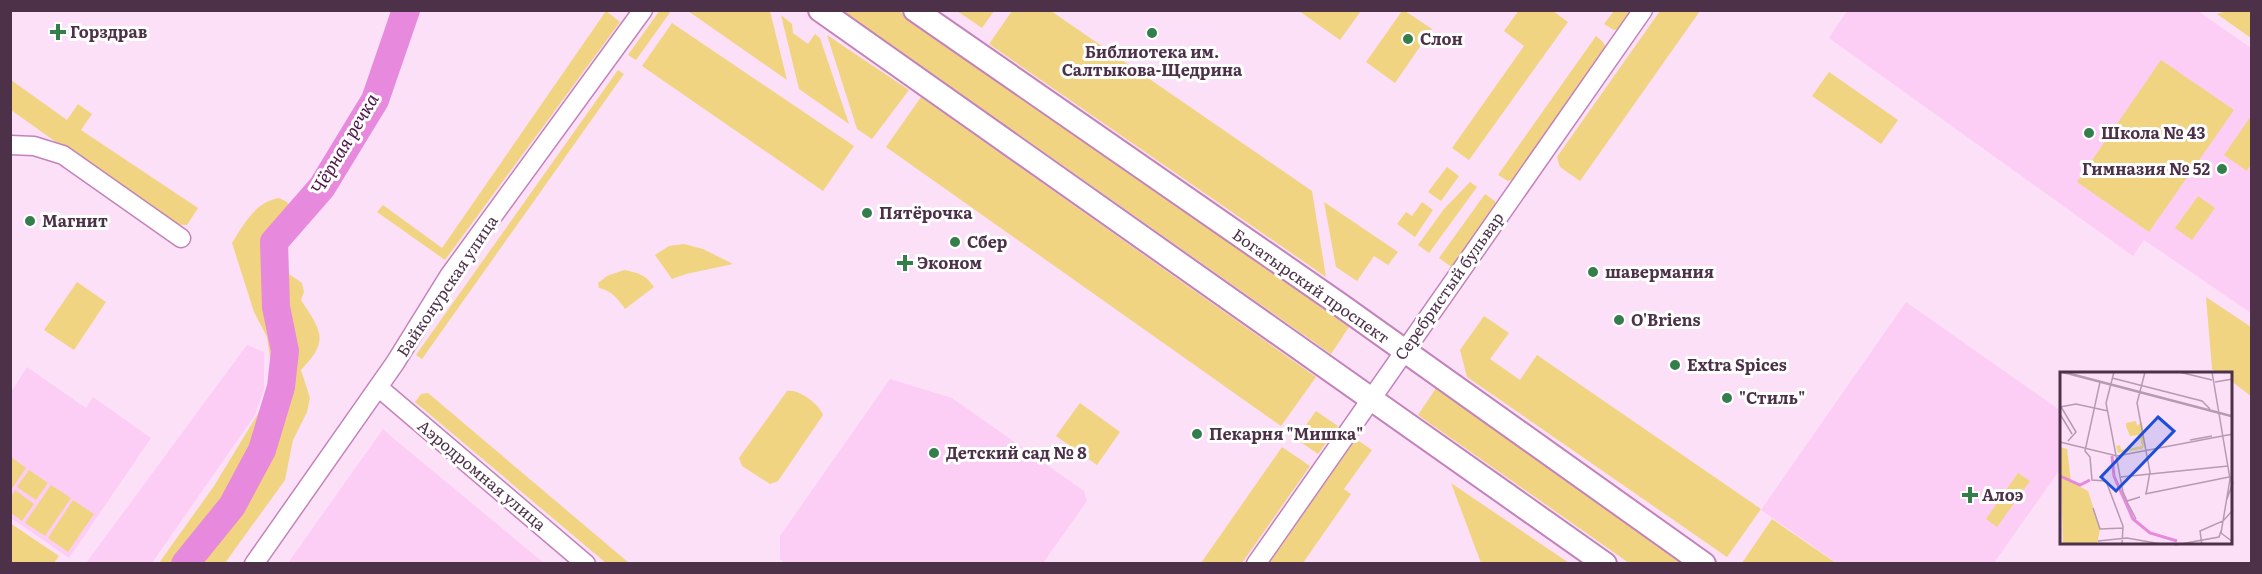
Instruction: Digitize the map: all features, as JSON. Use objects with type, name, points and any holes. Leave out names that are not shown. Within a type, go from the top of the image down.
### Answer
[{"type":"main road","points":[[820,10],[1605,564]]},
{"type":"main road","name":"Богатырский проспект","points":[[915,10],[1704,564]]},
{"type":"street","name":"Байконурская улица","points":[[254,564],[378,387],[449,276],[643,10]]},
{"type":"street","name":"Серебристый бульвар","points":[[1256,564],[1643,10]]},
{"type":"street","points":[[10,145],[34,146],[63,155],[181,238]]},
{"type":"street","name":"Аэродромная улица","points":[[378,387],[586,564]]},
{"type":"shaded area","points":[[660,10],[671,11],[636,60],[628,55]]},
{"type":"shaded area","points":[[1519,10],[1553,11],[1568,22],[1469,160],[1452,148],[1524,46],[1504,31]]},
{"type":"shaded area","points":[[606,11],[620,22],[445,260],[377,212],[383,205],[442,248]]},
{"type":"shaded area","points":[[688,11],[770,11],[787,80]]},
{"type":"shaded area","points":[[843,11],[899,11],[1349,327],[1331,354]]},
{"type":"shaded area","points":[[957,11],[994,11],[982,28]]},
{"type":"shaded area","points":[[1012,11],[1051,11],[1312,191],[1326,277],[989,44]]},
{"type":"shaded area","points":[[1299,11],[1361,11],[1340,40]]},
{"type":"shaded area","points":[[1402,11],[1432,29],[1395,83],[1366,62]]},
{"type":"shaded area","points":[[1614,11],[1634,11],[1622,28],[1614,30],[1604,24]]},
{"type":"shaded area","points":[[1660,11],[1700,11],[1580,181],[1560,167],[1557,157]]},
{"type":"shaded area","name":"Школа № 43","points":[[1847,11],[2198,11],[2251,48],[2251,313],[2144,240],[2133,256],[1829,38]]},
{"type":"shaded area","points":[[2226,11],[2251,11],[2251,38],[2217,14]]},
{"type":"shaded area","points":[[781,15],[792,24],[793,33],[808,44],[815,34],[820,38],[849,124],[799,89]]},
{"type":"shaded area","points":[[672,23],[854,146],[823,191],[642,66]]},
{"type":"shaded area","points":[[827,35],[909,90],[872,139],[857,129]]},
{"type":"shaded area","points":[[1596,36],[1606,47],[1515,179],[1508,181],[1498,175]]},
{"type":"shaded area","points":[[2161,60],[2234,110],[2149,232],[2077,182]]},
{"type":"shaded area","points":[[618,70],[624,74],[422,359],[416,355]]},
{"type":"shaded area","points":[[1829,72],[1898,120],[1881,144],[1812,96]]},
{"type":"shaded area","points":[[11,80],[67,120],[78,104],[92,114],[81,130],[198,208],[187,225],[171,224],[11,110]]},
{"type":"shaded area","points":[[921,97],[1316,377],[1281,426],[886,147]]},
{"type":"shaded area","points":[[2251,116],[2251,164],[2247,171],[2224,155]]},
{"type":"shaded area","points":[[1447,167],[1459,176],[1441,201],[1428,192]]},
{"type":"shaded area","points":[[1470,182],[1477,187],[1429,253],[1418,245],[1444,209]]},
{"type":"shaded area","points":[[1485,194],[1495,201],[1496,205],[1453,268],[1439,258]]},
{"type":"shaded area","points":[[2198,196],[2215,208],[2192,240],[2175,228]]},
{"type":"shaded area","points":[[279,198],[287,202],[298,216],[296,226],[279,246],[286,272],[302,283],[304,292],[301,300],[314,320],[319,335],[316,351],[301,370],[310,398],[307,412],[293,440],[285,480],[225,563],[159,563],[214,486],[267,399],[272,371],[267,337],[254,312],[232,243],[257,209]]},
{"type":"shaded area","points":[[1324,202],[1398,252],[1388,265],[1374,256],[1357,281],[1336,267]]},
{"type":"shaded area","points":[[1422,202],[1433,210],[1415,237],[1397,224],[1406,212],[1412,216]]},
{"type":"shaded area","points":[[684,244],[703,249],[733,264],[672,279],[655,255],[669,246]]},
{"type":"shaded area","points":[[624,270],[642,275],[654,287],[625,309],[608,291],[599,288],[598,283],[607,276]]},
{"type":"shaded area","points":[[77,282],[106,302],[74,350],[44,330]]},
{"type":"shaded area","points":[[2206,297],[2251,327],[2251,396],[2232,382],[2232,372],[2216,372],[2212,369]]},
{"type":"shaded area","points":[[1906,302],[2060,410],[2060,469],[1994,563],[1837,563],[1761,510]]},
{"type":"shaded area","points":[[1484,316],[1509,333],[1490,359],[1520,380],[1537,355],[1761,509],[1727,557],[1467,377],[1460,350]]},
{"type":"shaded area","points":[[247,345],[264,352],[264,389],[255,415],[152,563],[86,563]]},
{"type":"shaded area","points":[[27,367],[86,408],[93,397],[151,438],[69,558],[11,518],[11,392]]},
{"type":"shaded area","name":"Детский сад № 8","points":[[890,379],[952,398],[1084,491],[1087,501],[1043,563],[786,564],[780,559],[780,536]]},
{"type":"shaded area","points":[[1436,388],[1685,563],[1629,563],[1418,415]]},
{"type":"shaded area","points":[[787,391],[797,392],[808,398],[823,415],[778,481],[770,484],[742,466],[739,458]]},
{"type":"shaded area","points":[[428,393],[629,563],[606,563],[415,402],[421,394]]},
{"type":"shaded area","points":[[1080,403],[1120,432],[1097,465],[1056,436]]},
{"type":"shaded area","points":[[1316,411],[1338,426],[1318,454],[1296,439]]},
{"type":"shaded area","points":[[383,429],[393,438],[544,563],[288,563]]},
{"type":"shaded area","points":[[1356,439],[1372,450],[1344,489],[1351,494],[1303,563],[1269,563]]},
{"type":"shaded area","points":[[1282,447],[1310,466],[1242,563],[1201,563]]},
{"type":"shaded area","points":[[11,457],[26,468],[11,490]]},
{"type":"shaded area","points":[[29,470],[48,483],[36,500],[17,487]]},
{"type":"shaded area","points":[[2018,473],[2030,481],[1997,527],[1986,519]]},
{"type":"shaded area","points":[[1451,483],[1569,563],[1481,563]]},
{"type":"shaded area","points":[[51,485],[71,498],[45,536],[25,523]]},
{"type":"shaded area","points":[[15,490],[34,504],[22,521],[11,513],[11,497]]},
{"type":"shaded area","points":[[73,500],[94,514],[68,552],[48,538]]},
{"type":"shaded area","points":[[1772,519],[1836,563],[1742,563]]},
{"type":"shaded area","points":[[10,523],[59,556],[54,563],[11,563]]},
{"type":"waterway","name":"Чёрная речка","points":[[185,564],[232,506],[262,450],[281,387],[285,351],[276,307],[274,242],[322,187],[375,100],[406,10]]},
{"type":"place","name":"Горздрав","points":[[58,32]]},
{"type":"place","name":"Библиотека им. Салтыкова-Щедрина","points":[[1152,33]]},
{"type":"place","name":"Слон","points":[[1408,39]]},
{"type":"place","name":"Школа № 43","points":[[2089,133]]},
{"type":"place","name":"Гимназия № 52","points":[[2222,169]]},
{"type":"place","name":"Пятёрочка","points":[[867,213]]},
{"type":"place","name":"Магнит","points":[[30,221]]},
{"type":"place","name":"Сбер","points":[[955,242]]},
{"type":"place","name":"Эконом","points":[[905,263]]},
{"type":"place","name":"шавермания","points":[[1593,272]]},
{"type":"place","name":"O'Briens","points":[[1619,320]]},
{"type":"place","name":"Extra Spices","points":[[1675,365]]},
{"type":"place","name":"\"Стиль\"","points":[[1727,398]]},
{"type":"place","name":"Пекарня \"Мишка\"","points":[[1197,434]]},
{"type":"place","name":"Детский сад № 8","points":[[934,453]]},
{"type":"place","name":"Алоэ","points":[[1970,495]]}]
